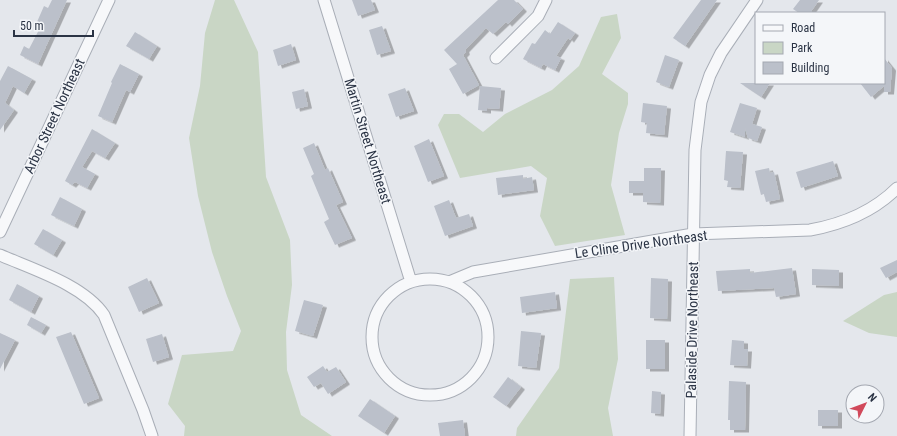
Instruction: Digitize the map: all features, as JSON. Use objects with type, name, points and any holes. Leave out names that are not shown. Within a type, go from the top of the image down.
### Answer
[{"type":"street","name":"Arbor Street Northeast","points":[[0,232],[109,0]]},
{"type":"street","name":"Martin Street Northeast","points":[[324,0],[411,282]]},
{"type":"street","points":[[496,58],[538,16],[546,0]]},
{"type":"street","name":"Palaside Drive Northeast","points":[[690,436],[695,150],[704,90],[721,53],[757,0]]},
{"type":"street","name":"Le Cline Drive Northeast","points":[[449,282],[473,272],[694,234],[810,230],[826,227],[850,219],[873,208],[897,188]]},
{"type":"street","points":[[0,255],[79,291],[98,306],[104,315],[143,410],[152,436]]},
{"type":"street","points":[[436,279],[449,282],[461,288],[471,296],[480,307],[487,326],[487,346],[477,371],[467,381],[444,393],[430,395],[417,393],[404,388],[393,381],[379,363],[373,345],[372,334],[378,312],[391,294],[411,282],[436,279]]},
{"type":"green space","points":[[215,0],[234,0],[258,52],[266,177],[290,240],[292,285],[286,332],[287,370],[301,415],[332,436],[184,436],[185,426],[168,404],[182,355],[233,351],[241,331],[212,252],[198,196],[189,138],[200,86],[205,33]]},
{"type":"green space","points":[[617,14],[621,38],[602,74],[628,93],[628,104],[619,133],[611,185],[625,235],[555,246],[540,216],[547,178],[531,166],[460,178],[438,125],[444,114],[459,114],[483,132],[505,114],[552,90],[579,66],[601,17]]},
{"type":"green space","points":[[614,277],[618,359],[608,408],[613,436],[516,436],[517,428],[559,368],[570,279]]},
{"type":"green space","points":[[897,292],[897,337],[869,333],[843,321],[884,295]]},
{"type":"building","points":[[52,0],[67,0],[38,64],[20,55],[24,46],[29,49],[42,24],[37,22],[44,6],[48,8]]},
{"type":"building","points":[[352,0],[371,0],[375,10],[358,16]]},
{"type":"building","points":[[498,0],[514,0],[523,9],[508,24],[506,22],[493,34],[486,28],[465,50],[466,52],[463,55],[479,85],[463,94],[449,69],[457,64],[444,50]]},
{"type":"building","points":[[701,0],[717,0],[685,46],[673,38]]},
{"type":"building","points":[[800,0],[819,0],[811,12],[798,12],[793,9]]},
{"type":"building","points":[[558,22],[575,33],[570,40],[568,38],[556,56],[561,58],[555,70],[543,64],[541,68],[523,59],[532,43],[535,44],[545,30],[550,34]]},
{"type":"building","points":[[382,26],[391,51],[377,55],[369,30]]},
{"type":"building","points":[[135,32],[157,46],[149,59],[126,46]]},
{"type":"building","points":[[291,44],[296,60],[278,66],[273,50]]},
{"type":"building","points":[[665,55],[679,60],[669,87],[656,82]]},
{"type":"building","points":[[885,59],[892,68],[890,92],[884,92],[884,86],[871,97],[861,84],[885,84]]},
{"type":"building","points":[[120,64],[139,74],[130,92],[126,90],[112,122],[98,116],[112,83],[111,82]]},
{"type":"building","points":[[8,66],[32,79],[24,93],[13,86],[5,103],[14,110],[0,130],[0,81]]},
{"type":"building","points":[[740,83],[769,84],[761,97]]},
{"type":"building","points":[[480,86],[501,88],[499,109],[487,108],[487,111],[478,110]]},
{"type":"building","points":[[405,88],[414,111],[396,117],[388,94]]},
{"type":"building","points":[[304,89],[308,106],[296,109],[292,92]]},
{"type":"building","points":[[643,103],[667,106],[664,135],[646,133],[647,123],[641,122]]},
{"type":"building","points":[[740,103],[757,108],[752,124],[762,127],[757,141],[748,138],[745,128],[745,137],[730,132]]},
{"type":"building","points":[[92,129],[115,143],[105,158],[92,151],[82,167],[95,174],[87,188],[75,182],[72,185],[65,181]]},
{"type":"building","points":[[429,139],[444,176],[428,182],[414,146]]},
{"type":"building","points":[[314,143],[325,170],[328,168],[343,202],[336,205],[352,238],[335,245],[324,222],[329,219],[311,176],[314,174],[303,148]]},
{"type":"building","points":[[726,151],[743,152],[740,188],[727,187],[728,181],[724,180]]},
{"type":"building","points":[[833,161],[838,176],[801,188],[796,172]]},
{"type":"building","points":[[644,168],[661,168],[660,203],[643,202],[643,193],[629,193],[629,181],[644,181]]},
{"type":"building","points":[[769,168],[770,173],[774,172],[780,199],[766,202],[764,194],[761,195],[755,171]]},
{"type":"building","points":[[523,175],[523,179],[532,177],[534,190],[498,195],[496,178]]},
{"type":"building","points":[[60,197],[82,209],[74,226],[51,215]]},
{"type":"building","points":[[449,200],[456,218],[469,214],[473,226],[445,236],[434,206]]},
{"type":"building","points":[[43,229],[62,240],[53,255],[34,244]]},
{"type":"building","points":[[897,260],[897,272],[886,278],[880,268]]},
{"type":"building","points":[[792,268],[796,294],[776,297],[774,288],[718,291],[716,271],[750,269],[750,273]]},
{"type":"building","points":[[812,269],[839,270],[839,286],[812,285]]},
{"type":"building","points":[[147,278],[159,303],[139,312],[128,287]]},
{"type":"building","points":[[651,278],[668,279],[667,319],[650,318]]},
{"type":"building","points":[[17,284],[39,296],[31,312],[9,300]]},
{"type":"building","points":[[555,292],[557,308],[522,313],[520,297]]},
{"type":"building","points":[[304,300],[323,305],[313,336],[295,331]]},
{"type":"building","points":[[31,317],[46,325],[41,333],[27,325]]},
{"type":"building","points":[[521,331],[541,333],[536,368],[518,366]]},
{"type":"building","points":[[71,332],[99,398],[84,404],[56,337]]},
{"type":"building","points":[[0,333],[15,340],[0,369]]},
{"type":"building","points":[[162,334],[169,357],[153,362],[146,339]]},
{"type":"building","points":[[646,340],[665,340],[665,369],[646,369]]},
{"type":"building","points":[[732,340],[744,341],[744,349],[748,349],[747,366],[730,365]]},
{"type":"building","points":[[323,366],[327,372],[336,367],[346,382],[328,394],[321,383],[314,387],[307,377]]},
{"type":"building","points":[[508,377],[521,387],[506,406],[493,397]]},
{"type":"building","points":[[729,381],[746,382],[745,430],[730,430],[730,420],[728,420]]},
{"type":"building","points":[[652,391],[661,392],[660,414],[651,413]]},
{"type":"building","points":[[370,399],[395,416],[384,433],[358,416]]},
{"type":"building","points":[[818,410],[838,410],[838,426],[818,426]]},
{"type":"building","points":[[463,420],[465,436],[440,436],[438,423]]}]
